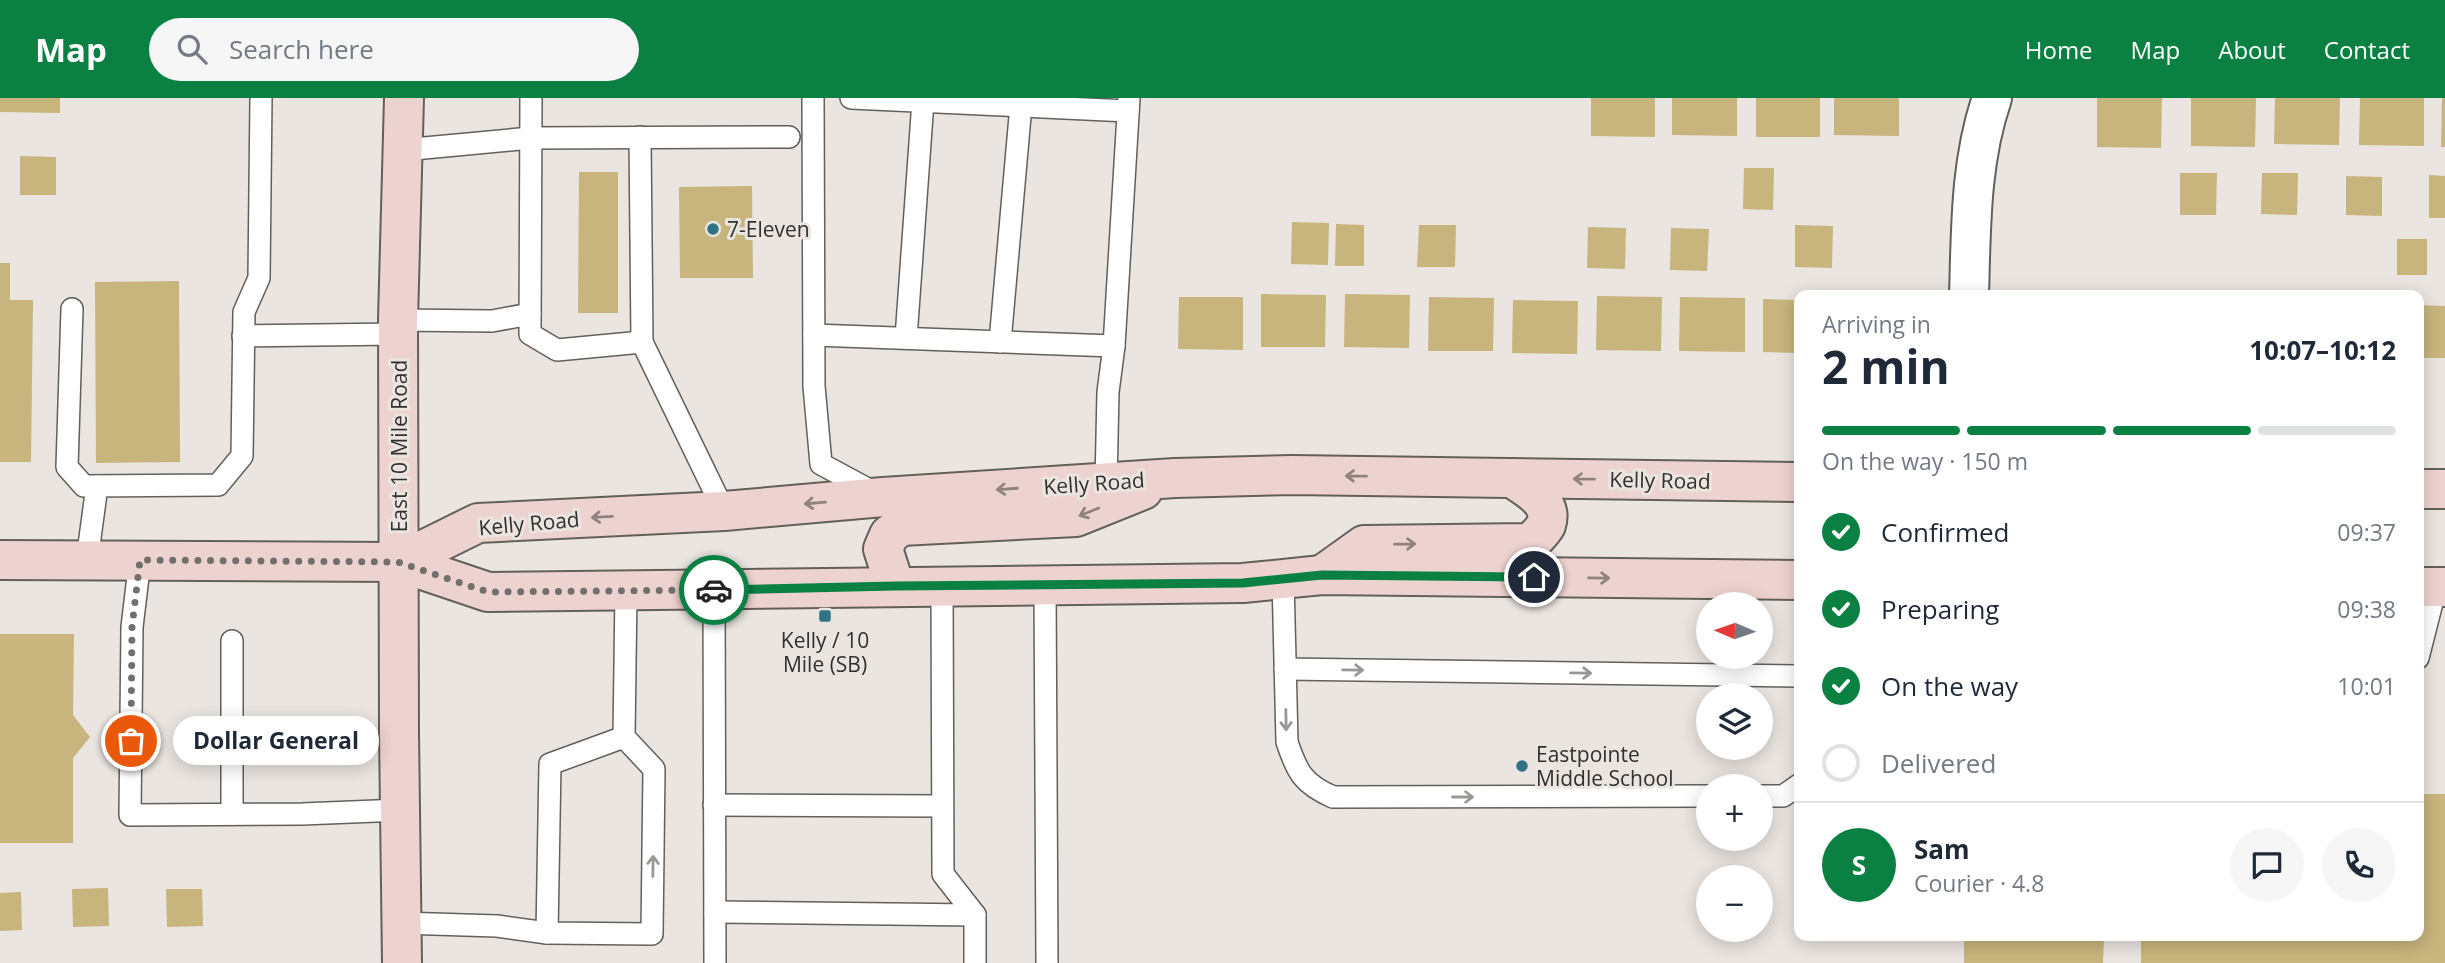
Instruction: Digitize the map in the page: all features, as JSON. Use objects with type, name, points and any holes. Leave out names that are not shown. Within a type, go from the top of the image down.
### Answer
[{"type":"street","name":"East 10 Mile Road","points":[[402,963],[398,562],[404,98]]},
{"type":"street","points":[[1969,290],[1976,159],[1992,98]]},
{"type":"street","name":"Kelly Road","points":[[398,562],[478,523],[724,511],[883,497],[1175,478],[1292,475],[1794,482]]},
{"type":"street","points":[[895,586],[883,549],[889,535],[901,526],[1076,517],[1175,478]]},
{"type":"street","points":[[1322,575],[1364,545],[1531,543],[1546,526],[1547,508],[1539,497],[1512,478]]},
{"type":"street","points":[[2424,489],[2445,489]]},
{"type":"street","name":"Kelly Road","points":[[0,560],[398,562],[488,592],[1243,583],[1322,575],[1794,580]]},
{"type":"lane","points":[[72,309],[67,467],[84,486],[218,485],[242,456],[244,312],[259,278],[261,98]]},
{"type":"lane","points":[[531,98],[530,334],[557,350],[642,342]]},
{"type":"lane","points":[[813,98],[814,386],[821,464],[883,497]]},
{"type":"lane","points":[[851,98],[1021,105],[1128,104],[1114,346],[1108,392],[1106,482]]},
{"type":"lane","points":[[906,338],[923,101]]},
{"type":"lane","points":[[1000,342],[1021,105]]},
{"type":"lane","points":[[640,137],[642,342],[724,511]]},
{"type":"lane","points":[[403,150],[531,138],[789,137]]},
{"type":"lane","points":[[243,336],[492,321],[530,314]]},
{"type":"lane","points":[[814,335],[1114,346]]},
{"type":"lane","points":[[87,560],[97,486]]},
{"type":"lane","points":[[140,560],[132,627],[130,815],[401,810]]},
{"type":"lane","points":[[1283,579],[1287,742],[1295,766],[1312,788],[1333,797],[1696,796]]},
{"type":"lane","points":[[1045,586],[1047,963]]},
{"type":"lane","points":[[942,587],[943,874],[975,915],[975,963]]},
{"type":"lane","points":[[2424,630],[2433,587]]},
{"type":"lane","points":[[714,590],[715,963]]},
{"type":"lane","points":[[401,923],[497,926],[547,933],[652,934],[654,769],[624,737],[626,591]]},
{"type":"lane","points":[[232,641],[232,814]]},
{"type":"lane","points":[[1285,669],[1794,676]]},
{"type":"lane","points":[[547,933],[550,764],[624,737]]},
{"type":"lane","points":[[1773,796],[1783,796],[1794,788]]},
{"type":"lane","points":[[714,805],[942,806]]},
{"type":"lane","points":[[715,912],[975,915]]},
{"type":"building","points":[[0,98],[60,98],[60,113],[0,112]]},
{"type":"building","points":[[1591,98],[1655,98],[1655,137],[1591,136]]},
{"type":"building","points":[[1672,98],[1737,98],[1737,136],[1672,135]]},
{"type":"building","points":[[1756,98],[1820,98],[1820,137],[1756,137]]},
{"type":"building","points":[[1834,98],[1899,98],[1899,136],[1834,135]]},
{"type":"building","points":[[2097,98],[2162,98],[2161,148],[2097,147]]},
{"type":"building","points":[[2191,98],[2256,98],[2255,147],[2191,146]]},
{"type":"building","points":[[2275,98],[2340,98],[2339,145],[2274,144]]},
{"type":"building","points":[[2360,98],[2424,98],[2424,146],[2359,145]]},
{"type":"building","points":[[2442,98],[2445,98],[2445,147],[2441,147]]},
{"type":"building","points":[[20,156],[56,157],[56,195],[20,195]]},
{"type":"building","points":[[1744,168],[1774,168],[1773,210],[1743,209]]},
{"type":"building","points":[[579,172],[618,172],[618,313],[578,313]]},
{"type":"building","points":[[2180,173],[2217,173],[2216,215],[2180,215]]},
{"type":"building","points":[[2262,173],[2298,173],[2297,215],[2261,214]]},
{"type":"building","points":[[2429,175],[2445,176],[2445,218],[2429,218]]},
{"type":"building","points":[[2346,176],[2382,177],[2382,216],[2346,215]]},
{"type":"building","points":[[752,186],[753,278],[680,278],[679,187]]},
{"type":"building","points":[[1292,222],[1329,223],[1328,265],[1291,264]]},
{"type":"building","points":[[1336,224],[1364,225],[1364,266],[1335,266]]},
{"type":"building","points":[[1419,225],[1456,225],[1455,267],[1417,267]]},
{"type":"building","points":[[1795,225],[1833,226],[1832,268],[1795,267]]},
{"type":"building","points":[[1588,227],[1626,228],[1625,269],[1587,268]]},
{"type":"building","points":[[1671,228],[1709,229],[1707,271],[1670,270]]},
{"type":"building","points":[[2397,239],[2427,239],[2427,275],[2397,275]]},
{"type":"building","points":[[0,263],[10,263],[10,300],[33,300],[31,462],[0,462]]},
{"type":"building","points":[[179,281],[180,462],[96,463],[95,282]]},
{"type":"building","points":[[1261,294],[1326,295],[1325,347],[1261,347]]},
{"type":"building","points":[[1345,294],[1410,295],[1409,348],[1344,347]]},
{"type":"building","points":[[1597,296],[1662,297],[1661,351],[1596,350]]},
{"type":"building","points":[[1179,297],[1243,297],[1243,350],[1178,349]]},
{"type":"building","points":[[1429,297],[1494,298],[1493,351],[1428,351]]},
{"type":"building","points":[[1680,297],[1745,298],[1745,352],[1679,351]]},
{"type":"building","points":[[1763,299],[1794,300],[1794,353],[1763,352]]},
{"type":"building","points":[[1513,300],[1578,301],[1577,354],[1512,353]]},
{"type":"building","points":[[2424,305],[2445,306],[2445,358],[2424,358]]},
{"type":"building","points":[[0,634],[74,634],[73,715],[90,737],[73,758],[73,843],[0,843]]},
{"type":"building","points":[[2424,794],[2445,794],[2445,963],[2141,963],[2141,941],[2424,941]]},
{"type":"building","points":[[108,888],[109,926],[73,927],[72,889]]},
{"type":"building","points":[[166,889],[202,889],[203,926],[167,927]]},
{"type":"building","points":[[21,892],[22,930],[0,931],[0,893]]},
{"type":"building","points":[[1964,941],[2104,941],[2103,963],[1964,963]]},
{"type":"way so far","points":[[131,741],[132,627],[140,560],[398,562],[488,592],[714,590]]},
{"type":"place","name":"7-Eleven","points":[[713,229]]},
{"type":"place","name":"Kelly / 10 Mile (SB)","points":[[825,616]]},
{"type":"place","name":"Dollar General","points":[[131,741]]},
{"type":"place","name":"Eastpointe Middle School","points":[[1522,766]]},
{"type":"route","points":[[714,590],[1243,583],[1322,575],[1534,577]]}]
